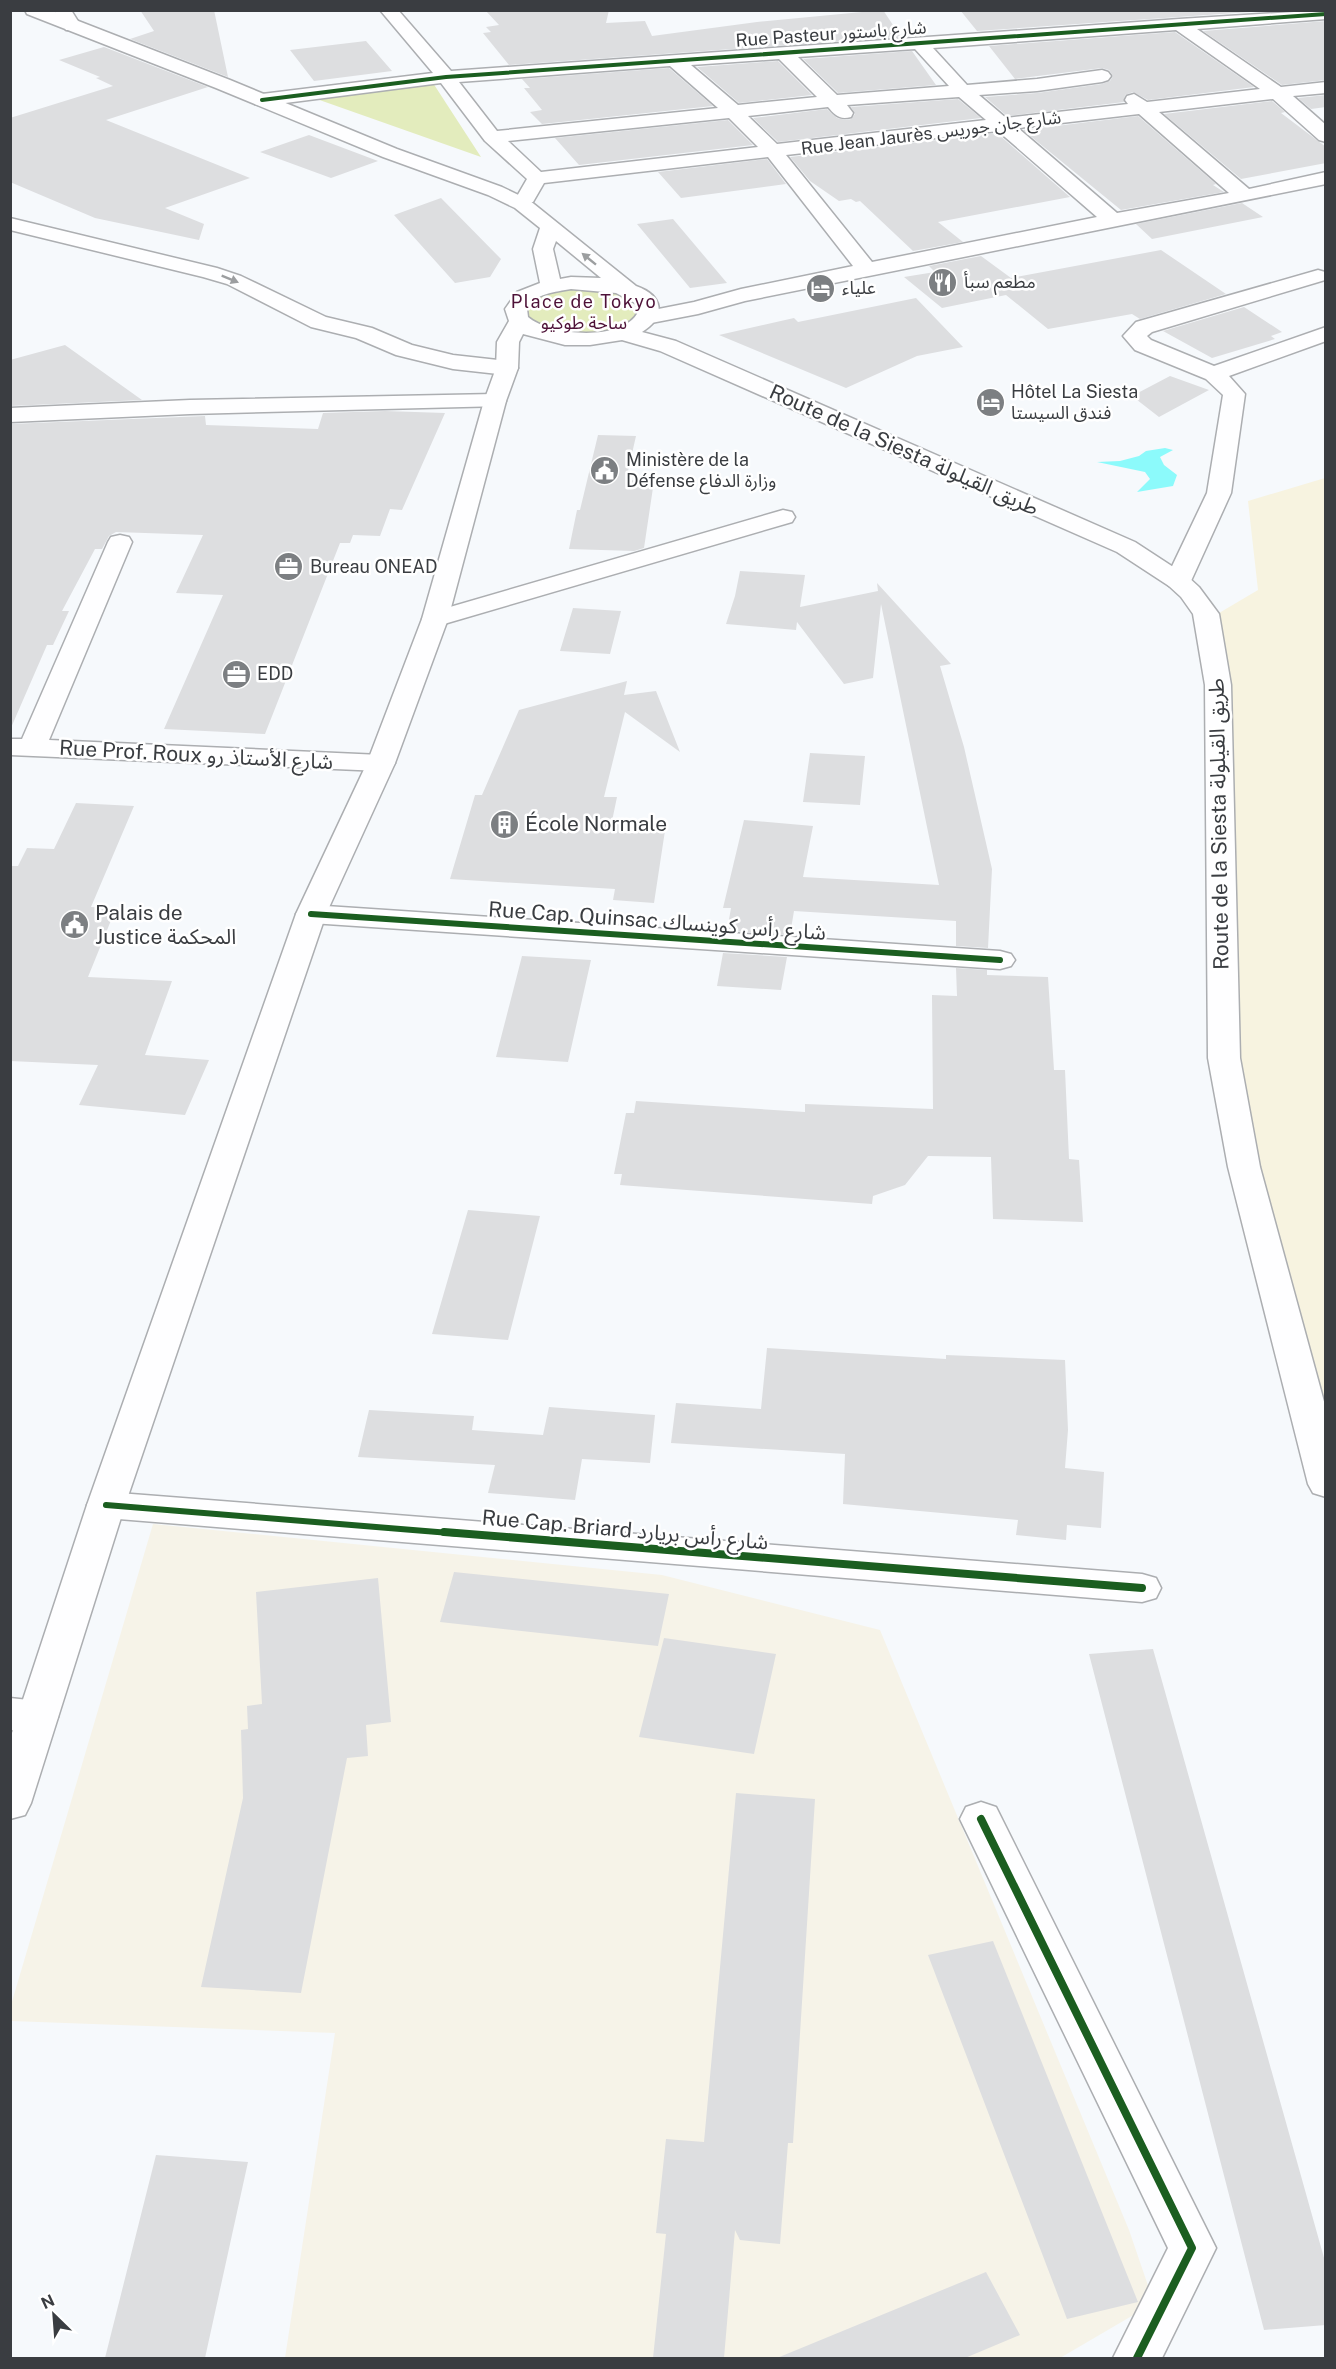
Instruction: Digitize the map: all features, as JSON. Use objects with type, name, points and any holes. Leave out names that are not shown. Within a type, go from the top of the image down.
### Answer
[{"type":"street","points":[[33,10],[67,18],[390,153],[495,191],[522,204],[628,290],[645,315]]},
{"type":"street","points":[[388,10],[446,77],[492,137],[537,178],[522,204]]},
{"type":"street","name":"Rue Pasteur شارع باستور","points":[[262,100],[446,77],[1326,14]]},
{"type":"street","points":[[1179,24],[1278,93],[1326,136]]},
{"type":"street","points":[[1042,34],[1144,108],[1245,196]]},
{"type":"street","points":[[919,43],[962,90],[1113,220]]},
{"type":"street","points":[[784,53],[872,140]]},
{"type":"street","points":[[675,61],[734,112],[772,152],[868,271]]},
{"type":"street","points":[[492,137],[833,101],[1037,85],[1102,76]]},
{"type":"street","name":"Rue Jean Jaurès شارع جان جوريس","points":[[537,178],[1326,87]]},
{"type":"street","points":[[628,290],[591,283],[551,286],[524,297],[517,305],[515,313],[519,321],[530,329],[546,335],[594,338],[621,333],[645,315],[698,308],[741,295],[1326,178]]},
{"type":"street","points":[[10,210],[184,249],[244,267],[335,308],[364,333]]},
{"type":"street","points":[[10,224],[210,272],[234,280],[319,322],[364,333],[404,350],[428,357],[525,360]]},
{"type":"street","points":[[551,227],[543,249],[551,286]]},
{"type":"street","points":[[1178,581],[1219,493],[1234,394],[1214,374],[1143,345],[1134,336],[1144,327],[1318,276]]},
{"type":"street","name":"Route de la Siesta طريق القيلولة","points":[[645,315],[668,346]]},
{"type":"street","points":[[519,321],[508,342],[506,355],[525,360]]},
{"type":"street","name":"Route de la Siesta طريق القيلولة","points":[[621,333],[668,346],[1126,547],[1178,581],[1190,592],[1206,614],[1218,685],[1224,1058],[1244,1167],[1326,1484]]},
{"type":"street","points":[[1214,374],[1326,333]]},
{"type":"street","points":[[10,1803],[24,1715],[106,1505],[311,914],[381,763],[435,619],[495,401],[525,360],[566,338]]},
{"type":"street","points":[[10,415],[190,407],[495,401]]},
{"type":"street","points":[[435,619],[783,518]]},
{"type":"street","points":[[21,747],[120,542]]},
{"type":"street","name":"Rue Prof. Roux شارع الأستاذ رو","points":[[21,747],[381,763]]},
{"type":"street","name":"Rue Cap. Quinsac شارع رأس كوينساك","points":[[311,914],[1000,960]]},
{"type":"street","name":"Rue Cap. Briard شارع رأس بريارد","points":[[106,1505],[1142,1588]]},
{"type":"street","points":[[981,1819],[1192,2248],[1137,2358]]},
{"type":"shaded area","points":[[153,1524],[662,1575],[880,1630],[1129,2230],[1154,2303],[1060,2358],[285,2358],[335,2033],[11,2021],[11,2005]]},
{"type":"green space","points":[[433,83],[481,157],[311,97]]},
{"type":"green space","name":"Place de Tokyo ساحة طوكيو","points":[[585,288],[625,296],[635,307],[636,315],[618,327],[584,335],[550,330],[529,319],[526,312],[537,299],[544,295],[560,290]]},
{"type":"sand","points":[[1325,478],[1325,1454],[1234,1095],[1214,616],[1258,590],[1248,501]]},
{"type":"water","points":[[1165,448],[1173,450],[1160,457],[1164,465],[1177,475],[1173,486],[1137,492],[1150,479],[1145,472],[1097,462],[1120,461],[1139,456],[1146,451]]},
{"type":"building","points":[[140,10],[214,10],[228,77],[130,39],[154,31]]},
{"type":"building","points":[[485,10],[609,10],[606,23],[645,21],[652,36],[757,22],[883,10],[901,37],[509,65],[483,33],[491,32],[486,27],[499,25]]},
{"type":"building","points":[[960,10],[1281,10],[977,31]]},
{"type":"building","points":[[1326,21],[1326,80],[1282,85],[1203,31]]},
{"type":"building","points":[[1175,32],[1254,87],[1148,100],[1133,92],[1125,95],[1124,102],[1007,116],[985,97],[1102,84],[1110,81],[1113,76],[1109,70],[1102,68],[1015,79],[989,46]]},
{"type":"building","points":[[366,41],[392,71],[314,81],[290,50]]},
{"type":"building","points":[[104,47],[208,87],[106,120],[250,178],[165,208],[204,224],[199,240],[95,218],[10,182],[10,118],[113,86],[96,78],[100,77],[59,60]]},
{"type":"building","points":[[912,51],[936,85],[838,93],[803,59]]},
{"type":"building","points":[[778,61],[812,95],[739,103],[697,67]]},
{"type":"building","points":[[669,68],[713,106],[542,124],[530,112],[542,110],[524,88],[530,88],[522,79]]},
{"type":"building","points":[[1326,95],[1326,107],[1311,109],[1298,98]]},
{"type":"building","points":[[958,99],[981,118],[778,142],[753,118],[827,109],[837,118],[847,120],[855,114],[851,107]]},
{"type":"building","points":[[1272,101],[1285,112],[1281,113],[1326,147],[1326,163],[1241,179],[1164,114]]},
{"type":"building","points":[[1138,116],[1216,184],[1213,185],[1224,192],[1121,210],[1023,130]]},
{"type":"building","points":[[728,120],[753,145],[579,165],[555,138]]},
{"type":"building","points":[[997,133],[1070,197],[938,222],[963,242],[913,251],[860,201],[856,202],[851,199],[839,201],[810,181],[790,157]]},
{"type":"building","points":[[309,135],[378,161],[331,178],[260,152]]},
{"type":"building","points":[[767,159],[786,184],[681,198],[658,172]]},
{"type":"building","points":[[441,198],[501,259],[490,277],[455,283],[394,215]]},
{"type":"building","points":[[1242,203],[1263,217],[1152,239],[1136,224]]},
{"type":"building","points":[[673,219],[727,283],[690,288],[637,224]]},
{"type":"building","points":[[1161,250],[1226,294],[1140,319],[1132,314],[1048,329],[1006,295],[942,308],[904,277],[935,272],[929,266],[981,256],[1011,278]]},
{"type":"building","points":[[916,298],[963,347],[917,356],[846,388],[719,335],[794,318],[798,322]]},
{"type":"building","points":[[1244,307],[1282,332],[1271,336],[1275,339],[1212,358],[1163,331]]},
{"type":"building","points":[[65,345],[142,400],[10,406],[10,360]]},
{"type":"building","points":[[1170,376],[1209,390],[1159,417],[1132,396]]},
{"type":"building","points":[[385,411],[445,413],[402,510],[390,509],[380,536],[353,535],[350,543],[340,543],[265,734],[164,729],[223,595],[176,593],[203,535],[116,532],[109,536],[102,549],[95,549],[62,611],[69,611],[53,645],[47,645],[10,730],[10,424],[205,416],[206,425],[318,429],[323,413]]},
{"type":"building","points":[[598,435],[636,436],[626,480],[654,481],[644,548],[634,551],[569,549],[577,510],[580,510]]},
{"type":"building","points":[[740,571],[805,575],[800,607],[878,591],[877,583],[951,664],[940,666],[964,747],[992,869],[988,948],[956,946],[956,921],[794,911],[790,935],[727,931],[731,908],[723,908],[744,820],[813,826],[803,877],[939,885],[881,604],[873,678],[844,684],[797,622],[796,630],[726,624]]},
{"type":"building","points":[[573,608],[621,611],[610,654],[560,651]]},
{"type":"building","points":[[627,681],[624,695],[656,691],[680,752],[625,712],[604,797],[617,797],[612,821],[666,824],[654,903],[613,900],[615,889],[450,879],[475,795],[482,795],[519,710]]},
{"type":"building","points":[[810,753],[865,756],[860,805],[803,802]]},
{"type":"building","points":[[76,803],[134,806],[91,907],[116,908],[88,977],[172,981],[145,1055],[209,1060],[185,1115],[79,1105],[98,1065],[10,1061],[10,866],[18,866],[27,848],[54,849]]},
{"type":"building","points":[[723,953],[787,957],[781,990],[717,986]]},
{"type":"building","points":[[522,956],[591,960],[568,1062],[496,1057]]},
{"type":"building","points":[[956,968],[987,970],[987,975],[1048,977],[1054,1070],[1065,1070],[1069,1159],[1079,1160],[1083,1222],[993,1219],[991,1157],[928,1156],[905,1185],[873,1196],[872,1204],[620,1185],[622,1174],[614,1174],[626,1113],[634,1113],[636,1101],[805,1112],[805,1104],[933,1109],[932,995],[957,996]]},
{"type":"building","points":[[468,1210],[540,1216],[508,1340],[432,1334]]},
{"type":"building","points":[[767,1348],[946,1359],[946,1355],[1065,1360],[1068,1430],[1065,1468],[1104,1472],[1101,1528],[1067,1525],[1066,1540],[1016,1535],[1018,1520],[843,1504],[845,1454],[671,1443],[676,1403],[761,1409]]},
{"type":"building","points":[[549,1407],[655,1415],[650,1463],[582,1459],[575,1500],[488,1493],[495,1465],[358,1457],[369,1410],[474,1416],[472,1430],[543,1435]]},
{"type":"building","points":[[454,1572],[669,1594],[658,1646],[440,1622]]},
{"type":"building","points":[[378,1578],[391,1722],[366,1725],[368,1756],[347,1758],[301,1993],[201,1987],[243,1798],[241,1730],[248,1729],[247,1706],[262,1704],[256,1592]]},
{"type":"building","points":[[664,1638],[776,1654],[754,1754],[639,1737]]},
{"type":"building","points":[[1153,1649],[1326,2265],[1326,2325],[1264,2330],[1089,1654]]},
{"type":"building","points":[[736,1793],[815,1799],[793,2143],[788,2143],[780,2244],[740,2240],[735,2230],[724,2358],[653,2358],[666,2234],[656,2233],[666,2139],[704,2142]]},
{"type":"building","points":[[993,1941],[1138,2302],[1067,2319],[928,1955]]},
{"type":"building","points":[[156,2155],[248,2162],[205,2358],[105,2358]]},
{"type":"building","points":[[986,2272],[1020,2335],[965,2358],[777,2358]]},
{"type":"cycle path","points":[[262,100],[446,77],[1326,14]]},
{"type":"cycle path","points":[[311,914],[1000,960]]},
{"type":"cycle path","points":[[106,1505],[1142,1588]]},
{"type":"cycle path","points":[[981,1819],[1192,2248],[1137,2358]]},
{"type":"place","name":"مطعم سبأ","points":[[943,282]]},
{"type":"place","name":"علياء","points":[[821,288]]},
{"type":"place","name":"Hôtel La Siesta فندق السيستا","points":[[990,402]]},
{"type":"place","name":"Ministère de la Défense وزارة الدفاع","points":[[605,470]]},
{"type":"place","name":"Bureau ONEAD","points":[[289,567]]},
{"type":"place","name":"EDD","points":[[236,674]]},
{"type":"place","name":"École Normale","points":[[504,824]]},
{"type":"place","name":"Palais de Justice المحكمة","points":[[74,925]]},
{"type":"district","name":"Place de Tokyo ساحة طوكيو","points":[[584,312]]}]
